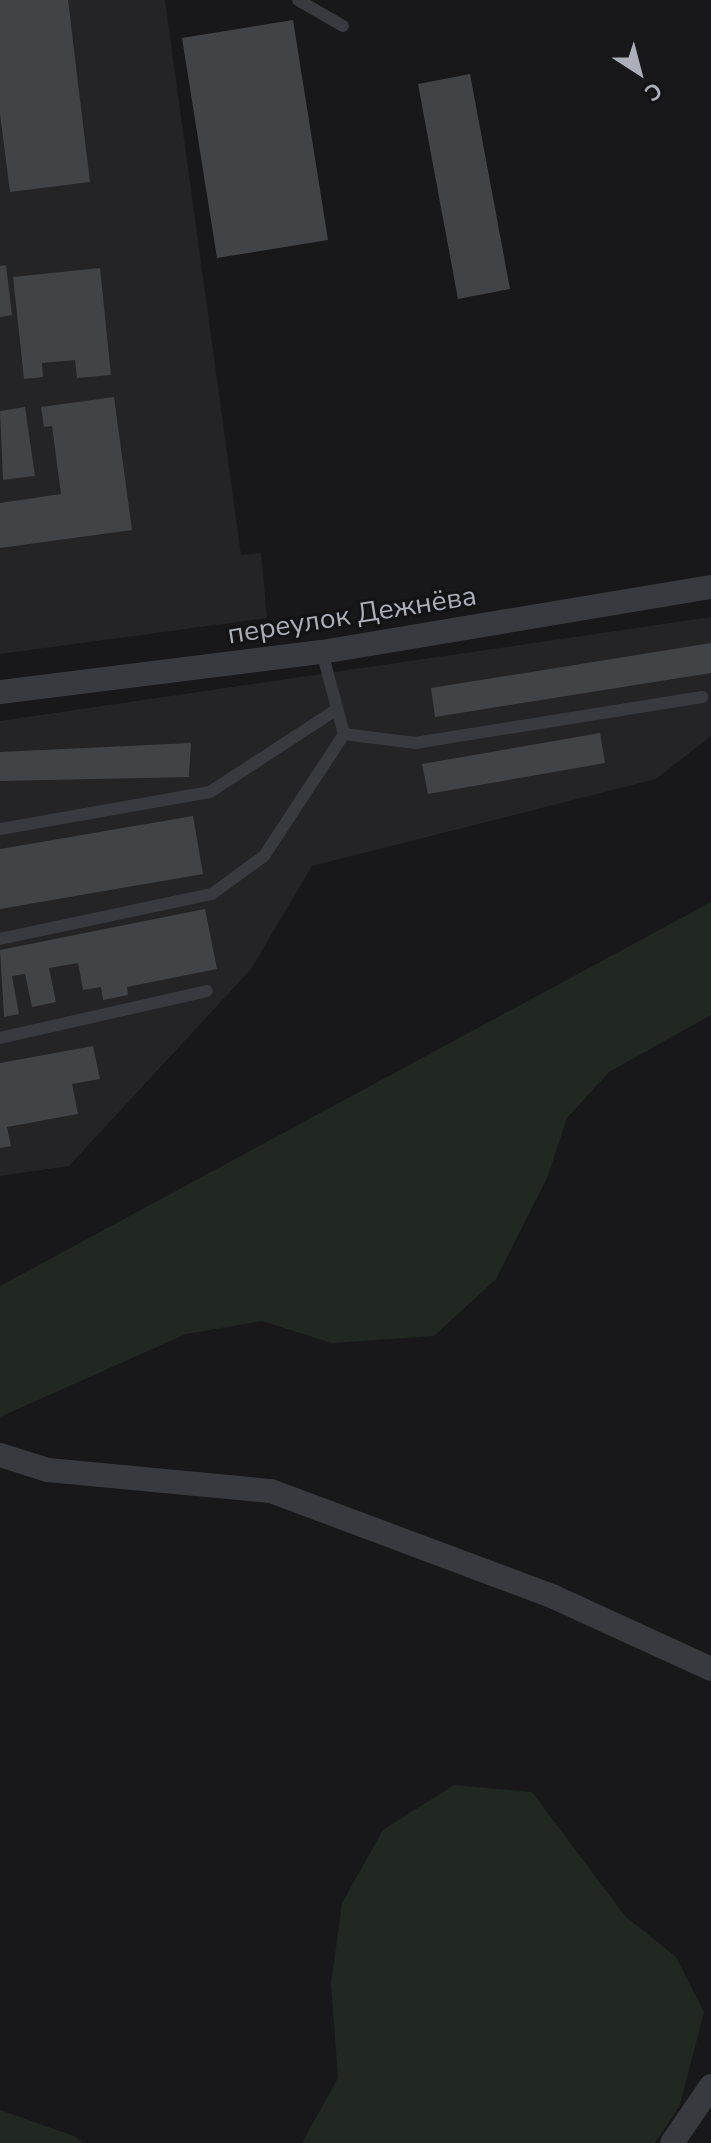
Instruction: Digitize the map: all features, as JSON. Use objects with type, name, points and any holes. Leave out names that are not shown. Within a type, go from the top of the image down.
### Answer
[{"type":"street","name":"переулок Дежнёва","points":[[0,692],[322,652],[711,587]]},
{"type":"street","points":[[0,1455],[48,1470],[271,1491],[554,1597],[711,1669]]},
{"type":"street","points":[[672,2143],[711,2086]]},
{"type":"lane","points":[[298,0],[343,26]]},
{"type":"lane","points":[[322,652],[344,734]]},
{"type":"lane","points":[[344,734],[415,743],[702,697]]},
{"type":"lane","points":[[0,829],[210,792],[336,710]]},
{"type":"lane","points":[[0,939],[212,894],[264,856],[344,734]]},
{"type":"lane","points":[[0,1038],[207,991]]},
{"type":"shaded area","points":[[0,0],[165,0],[241,555],[261,553],[267,618],[0,654]]},
{"type":"shaded area","points":[[711,617],[711,736],[656,779],[312,866],[251,969],[69,1166],[0,1176],[0,721]]},
{"type":"shaded area","points":[[711,902],[711,1015],[609,1072],[567,1118],[547,1178],[496,1279],[434,1336],[332,1343],[262,1321],[186,1334],[0,1417],[0,1286]]},
{"type":"shaded area","points":[[454,1785],[532,1792],[625,1916],[676,1957],[704,2012],[680,2105],[655,2143],[302,2143],[338,2078],[331,1984],[342,1903],[383,1830]]},
{"type":"shaded area","points":[[0,2110],[74,2136],[83,2143],[0,2143]]},
{"type":"building","points":[[0,0],[68,0],[90,182],[10,192],[0,114]]},
{"type":"building","points":[[293,20],[328,240],[217,258],[182,38]]},
{"type":"building","points":[[470,74],[510,289],[458,299],[418,84]]},
{"type":"building","points":[[6,265],[12,315],[0,317],[0,266]]},
{"type":"building","points":[[100,268],[111,375],[77,378],[75,360],[42,363],[43,377],[24,379],[13,277]]},
{"type":"building","points":[[114,397],[132,530],[0,548],[0,503],[61,494],[52,426],[44,427],[41,407]]},
{"type":"building","points":[[25,407],[35,476],[3,480],[0,411]]},
{"type":"building","points":[[711,643],[711,673],[435,717],[431,688]]},
{"type":"building","points":[[600,733],[605,763],[428,794],[422,764]]},
{"type":"building","points":[[191,743],[189,777],[0,781],[0,752]]},
{"type":"building","points":[[193,816],[203,874],[0,909],[0,849]]},
{"type":"building","points":[[205,909],[217,969],[127,987],[128,995],[103,1000],[101,987],[83,990],[78,963],[49,968],[56,1002],[32,1007],[25,974],[12,976],[19,1014],[4,1017],[0,950]]},
{"type":"building","points":[[93,1046],[100,1079],[72,1084],[78,1114],[7,1127],[11,1146],[0,1148],[0,1063]]}]
